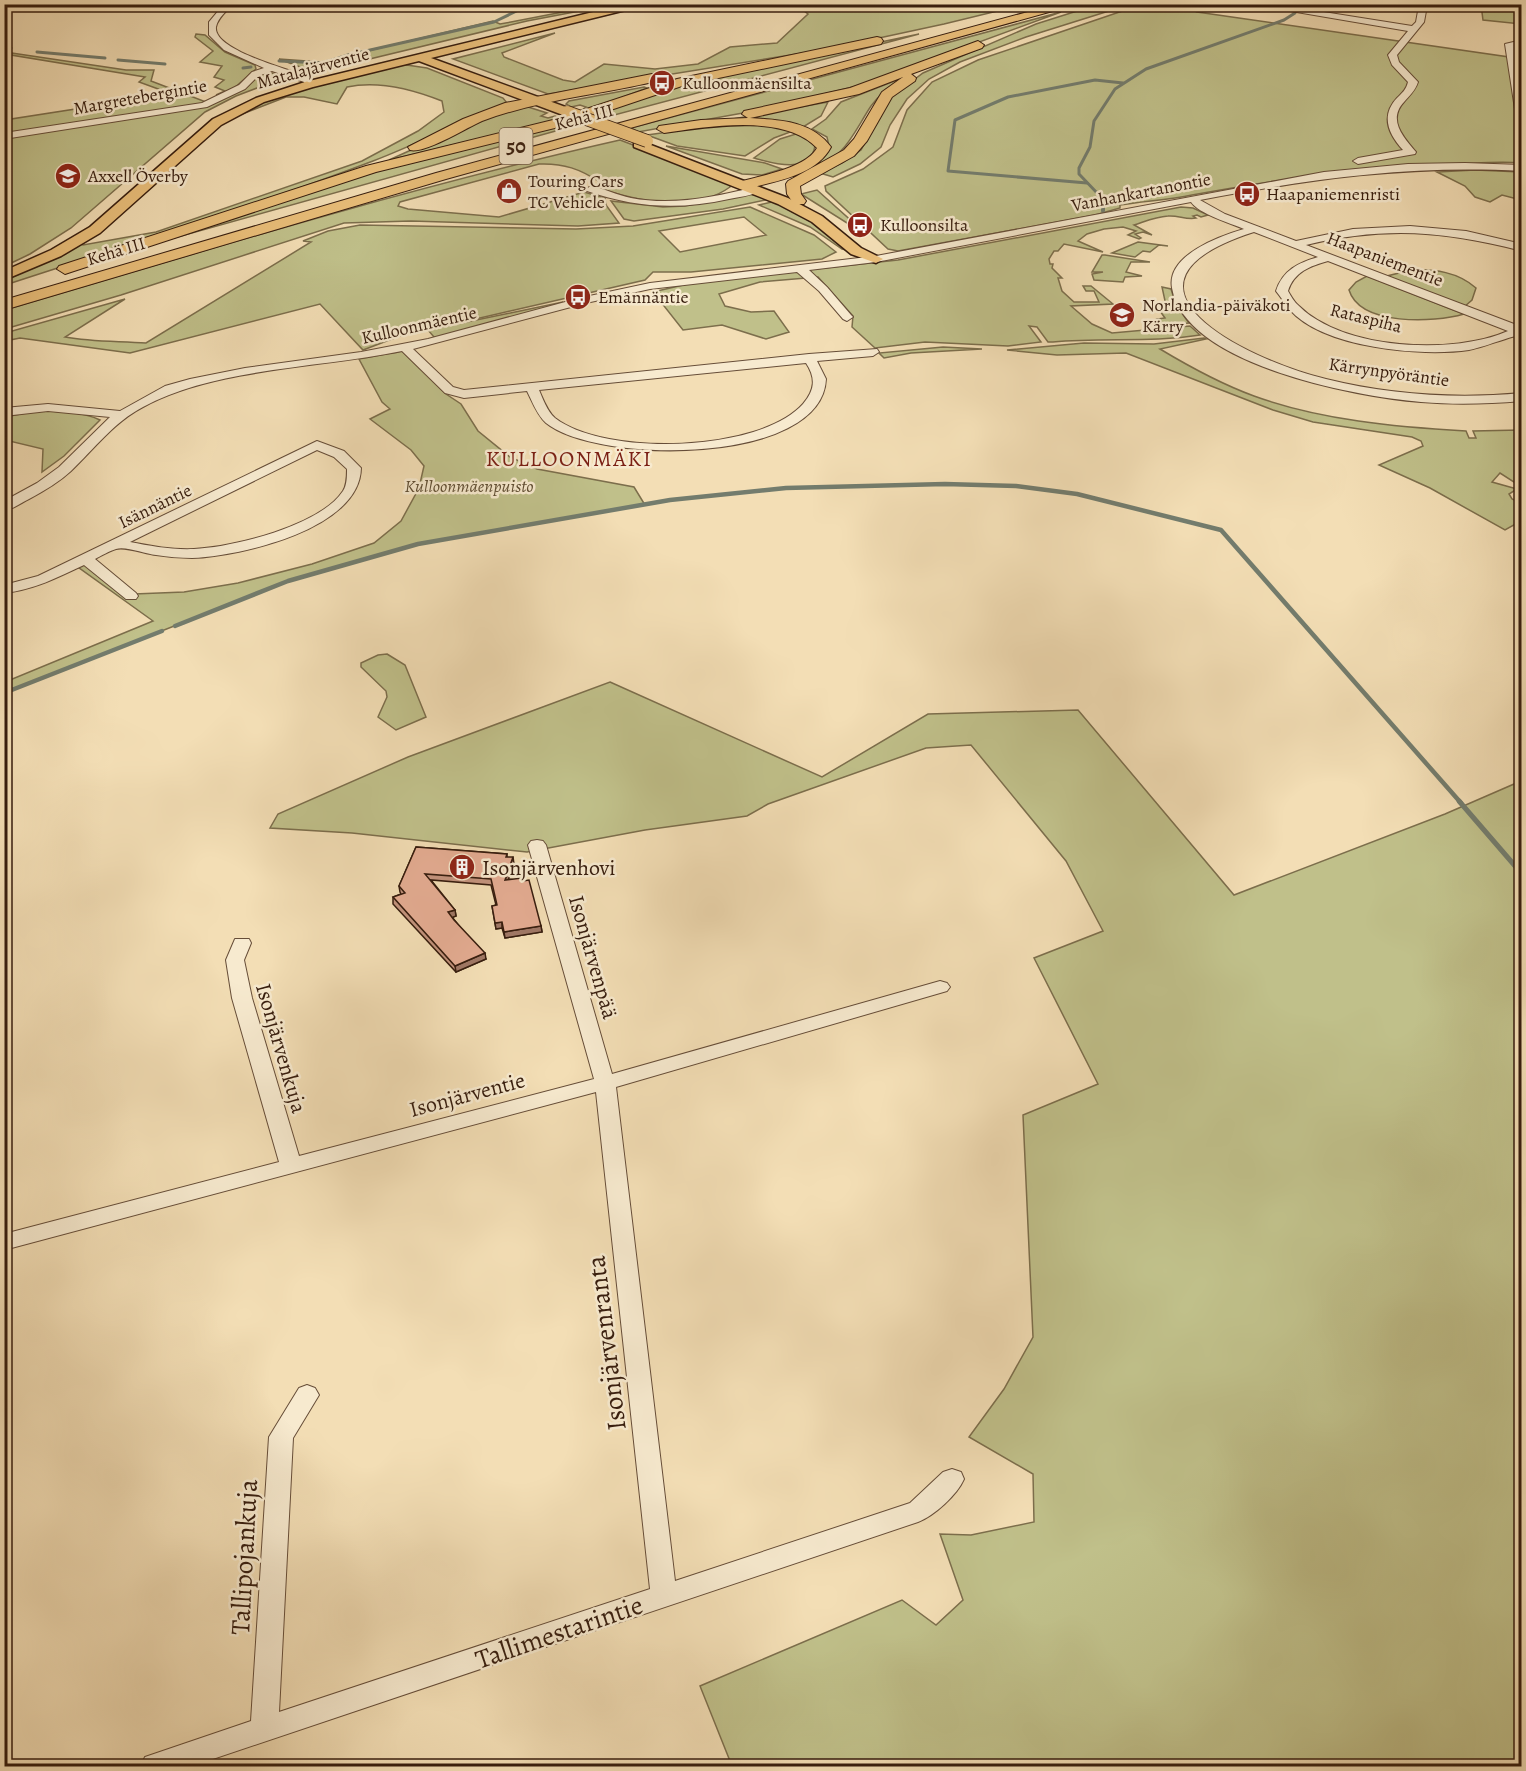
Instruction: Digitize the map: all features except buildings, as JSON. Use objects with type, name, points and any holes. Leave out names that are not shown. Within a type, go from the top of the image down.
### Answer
[{"type":"highway","name":"Kehä III","points":[[4,305],[392,190],[1072,4]]},
{"type":"highway","points":[[392,190],[675,127],[831,97],[874,84],[1089,4]]},
{"type":"highway","name":"Kehä III","points":[[4,293],[453,163],[1035,6]]},
{"type":"highway","points":[[920,32],[1035,6]]},
{"type":"highway","points":[[4,288],[300,191],[424,155],[558,123],[682,82],[889,39]]},
{"type":"highway","points":[[300,191],[408,150],[482,116],[531,101],[641,80],[817,53]]},
{"type":"highway","points":[[799,201],[794,194],[793,184],[842,158],[855,148],[887,95],[941,59]]},
{"type":"highway","points":[[675,127],[738,122],[782,126],[812,135],[824,147],[820,157],[755,186]]},
{"type":"highway","points":[[755,186],[819,170]]},
{"type":"main road","name":"Matalajärventie","points":[[4,276],[57,253],[95,230],[217,122],[260,100],[305,82],[626,7]]},
{"type":"main road","points":[[414,58],[799,201],[833,220],[872,249],[876,259]]},
{"type":"main road","points":[[755,186],[817,219],[856,251],[876,259]]},
{"type":"street","points":[[229,4],[214,20],[213,36],[223,46],[305,82]]},
{"type":"street","points":[[1254,4],[1414,29]]},
{"type":"street","points":[[1318,176],[1320,171],[1330,168],[1411,152],[1397,137],[1391,118],[1394,107],[1411,89],[1413,82],[1395,63],[1392,55],[1422,17],[1418,4]]},
{"type":"street","points":[[1521,43],[1509,44],[1518,82],[1521,122]]},
{"type":"street","name":"Margretebergintie","points":[[4,136],[204,105],[242,87],[255,74],[276,70]]},
{"type":"street","name":"Vanhankartanontie","points":[[876,259],[1318,176],[1425,166],[1521,168]]},
{"type":"street","points":[[591,189],[620,199],[649,205],[693,204],[755,186]]},
{"type":"street","name":"Haapaniementie","points":[[1194,199],[1200,206],[1520,331]]},
{"type":"street","name":"Kärrynpyöräntie","points":[[1257,228],[1210,245],[1189,260],[1178,278],[1178,297],[1197,324],[1210,335],[1284,370],[1357,389],[1440,399],[1521,397]]},
{"type":"street","points":[[1297,244],[1337,233],[1391,229],[1459,234],[1521,249]]},
{"type":"street","name":"Rataspiha","points":[[1330,257],[1293,271],[1284,279],[1282,291],[1285,298],[1303,317],[1329,330],[1391,346],[1435,348],[1484,344],[1520,331]]},
{"type":"street","name":"Kulloonmäentie","points":[[4,507],[42,486],[64,470],[122,415],[152,396],[190,383],[245,372],[346,358],[453,337],[622,291],[682,281],[876,259]]},
{"type":"street","points":[[801,269],[823,289],[847,317]]},
{"type":"street","points":[[404,347],[450,390],[471,394],[873,352]]},
{"type":"street","points":[[532,388],[551,420],[588,437],[639,446],[725,444],[783,427],[801,416],[812,404],[818,391],[819,375],[809,358]]},
{"type":"street","points":[[4,412],[35,407],[60,407],[122,415]]},
{"type":"street","name":"Isännäntie","points":[[4,589],[33,584],[317,445],[339,454],[354,468],[352,486],[335,507],[307,524],[274,538],[222,551],[173,553],[118,544]]},
{"type":"street","points":[[86,559],[131,596]]},
{"type":"street","name":"Isonjärvenpää","points":[[537,845],[604,1083]]},
{"type":"street","name":"Isonjärvenkuja","points":[[242,943],[235,960],[242,998],[291,1166]]},
{"type":"street","name":"Isonjärventie","points":[[4,1242],[604,1083],[940,987]]},
{"type":"street","name":"Isonjärvenranta","points":[[604,1083],[664,1596]]},
{"type":"street","name":"Tallipojankuja","points":[[264,1731],[281,1437],[307,1395]]},
{"type":"street","name":"Tallimestarintie","points":[[155,1767],[918,1511],[952,1479]]},
{"type":"green space","points":[[604,4],[611,5],[527,21],[320,71],[308,70],[279,59],[321,62],[493,21],[500,24]]},
{"type":"green space","points":[[779,5],[1022,5],[828,49],[548,94],[453,59],[555,33],[502,53],[504,57],[563,80],[575,82],[604,64],[655,69],[698,64],[730,47],[777,43],[808,14]]},
{"type":"green space","points":[[1096,5],[1128,5],[1026,37],[960,62],[929,79],[907,99],[890,125],[881,147],[860,164],[833,177],[820,173],[842,163],[861,150],[890,98],[923,73],[1036,24]]},
{"type":"green space","points":[[1140,5],[1181,5],[1197,12],[1509,57],[1521,163],[1490,162],[1392,167],[1292,178],[1120,205],[1120,208],[1095,215],[898,251],[888,249],[826,191],[825,186],[863,169],[893,147],[907,110],[932,82],[978,60]]},
{"type":"green space","points":[[1481,5],[1521,5],[1521,24],[1483,20]]},
{"type":"green space","points":[[1061,12],[865,84],[754,111],[638,132],[631,128]]},
{"type":"green space","points":[[196,34],[205,35],[225,52],[255,65],[256,69],[233,89],[216,95],[225,91],[215,87],[224,80],[214,77],[222,66],[200,62],[213,51],[195,37]]},
{"type":"green space","points":[[919,34],[603,118],[594,114],[677,85]]},
{"type":"green space","name":"Axxell Överby","points":[[5,52],[126,70],[154,70],[151,81],[206,102],[206,107],[246,87],[261,74],[273,73],[283,78],[236,96],[205,112],[71,228],[30,254],[5,266],[5,120],[172,94],[139,82],[145,77],[5,54]]},
{"type":"green space","points":[[400,64],[427,68],[503,98],[507,103],[390,154],[327,178],[5,285],[5,280],[42,264],[80,243],[83,245],[156,232],[362,161],[418,131],[444,112],[442,101],[407,89],[383,85],[347,87],[337,104],[304,97],[286,97],[224,121],[279,95]]},
{"type":"green space","points":[[907,76],[875,101],[853,136],[839,153],[820,165],[808,168],[829,146],[827,137],[812,129],[826,119],[841,102]]},
{"type":"green space","points":[[647,88],[586,111],[582,110],[586,107],[580,105],[571,107],[566,104],[569,101]]},
{"type":"green space","points":[[828,102],[821,116],[803,127],[727,120]]},
{"type":"green space","points":[[525,106],[547,113],[541,116],[548,118],[555,116],[562,119],[389,160],[484,117]]},
{"type":"green space","points":[[570,122],[577,125],[124,252],[342,180]]},
{"type":"green space","points":[[718,125],[765,125],[793,131],[774,138],[745,156],[677,146],[647,135]]},
{"type":"green space","points":[[799,133],[815,146],[812,155],[806,161],[789,165],[754,158],[780,139]]},
{"type":"green space","points":[[620,140],[725,180],[730,187],[715,196],[698,201],[681,203],[645,200],[594,187],[601,183],[572,168],[539,164],[400,202],[398,206],[408,209],[499,217],[584,192],[605,198],[606,205],[619,223],[578,226],[411,221],[344,223],[121,295],[5,329],[5,310],[388,198]]},
{"type":"green space","points":[[666,146],[765,163],[782,169],[762,175],[742,174]]},
{"type":"green space","points":[[1475,170],[1521,172],[1521,200],[1502,195],[1490,202],[1475,197],[1465,186],[1437,172]]},
{"type":"green space","points":[[817,190],[856,225],[847,223],[801,194]]},
{"type":"green space","points":[[748,194],[762,196],[765,200],[723,209],[634,221],[624,219],[611,201],[663,207],[685,206]]},
{"type":"green space","points":[[776,201],[808,218],[847,250],[810,227],[759,205]]},
{"type":"green space","points":[[750,207],[814,235],[836,252],[822,259],[691,272],[653,272],[645,280],[467,321],[418,329],[363,350],[320,304],[130,353],[20,338],[5,341],[5,333],[125,299],[65,337],[146,343],[311,242],[303,241],[328,231],[360,225],[576,229],[633,226]],"holes":[[[744,217],[766,235],[680,252],[659,231]]]},
{"type":"green space","points":[[1181,207],[1193,208],[1208,215],[1193,216],[1196,218],[1172,216],[1154,218],[1134,225],[1152,235],[1143,232],[1135,234],[1141,238],[1139,239],[1128,235],[1136,231],[1123,227],[1104,229],[1087,234],[1078,241],[1103,252],[1064,244],[1058,251],[1054,251],[1049,259],[1050,264],[1053,264],[1052,268],[1062,278],[1058,278],[1062,291],[1074,302],[1099,302],[1094,291],[1086,291],[1083,286],[1091,286],[1113,304],[1071,306],[1092,324],[1112,333],[1190,326],[1200,335],[1163,339],[1048,342],[1037,327],[1029,326],[1041,342],[1008,346],[925,342],[875,348],[852,327],[853,316],[818,277],[760,282],[719,294],[725,306],[751,312],[774,311],[789,332],[766,339],[722,325],[683,330],[653,292],[696,282],[898,260]]},
{"type":"green space","points":[[1138,242],[1168,246],[1159,245],[1150,252],[1143,251],[1135,257],[1112,253]]},
{"type":"green space","points":[[1102,255],[1150,262],[1131,262],[1126,272],[1142,276],[1125,277],[1123,282],[1094,280],[1092,274],[1103,272],[1092,272]]},
{"type":"green space","points":[[1411,270],[1437,271],[1462,278],[1476,288],[1472,300],[1464,307],[1387,276]]},
{"type":"green space","points":[[1367,276],[1464,314],[1417,320],[1382,316],[1367,310],[1356,302],[1349,290],[1356,282]]},
{"type":"green space","points":[[1162,287],[1171,289],[1176,305],[1189,323],[1163,325],[1157,319],[1165,318],[1160,311],[1167,310]]},
{"type":"green space","points":[[563,302],[552,307],[439,337],[434,337],[428,330]]},
{"type":"green space","points":[[1206,339],[1160,349],[1230,386],[1254,396],[1305,411],[1358,421],[1466,431],[1469,438],[1476,438],[1473,431],[1521,430],[1520,486],[1500,473],[1492,482],[1517,489],[1509,494],[1512,499],[1521,503],[1521,521],[1505,530],[1430,488],[1379,465],[1423,446],[1421,441],[1412,437],[1313,422],[1273,410],[1126,353],[1057,355],[1007,350],[1084,343],[1154,344]]},
{"type":"green space","points":[[943,347],[982,349],[911,353],[884,358],[879,353]]},
{"type":"green space","name":"Kulloonmäenpuisto","points":[[402,351],[446,394],[461,404],[478,431],[510,457],[537,469],[634,487],[645,505],[418,544],[288,581],[5,693],[5,682],[153,621],[72,565],[86,559],[134,594],[184,592],[238,583],[312,564],[374,543],[401,521],[419,488],[424,466],[411,450],[370,419],[390,409],[382,402],[359,359]]},
{"type":"green space","points":[[36,411],[77,413],[100,420],[64,456],[42,472],[43,449],[5,440],[5,417]]},
{"type":"green space","points":[[387,654],[405,665],[426,717],[396,730],[378,717],[387,697],[386,691],[361,667],[361,663],[378,655]]},
{"type":"green space","points":[[610,682],[822,777],[928,714],[1078,710],[1234,895],[1445,814],[1521,781],[1521,1766],[732,1766],[700,1686],[902,1600],[936,1625],[963,1600],[940,1534],[971,1535],[1034,1522],[1033,1474],[969,1437],[1004,1389],[1033,1337],[1023,1115],[1098,1084],[1034,958],[1103,931],[1066,861],[971,745],[926,748],[768,804],[747,816],[645,830],[527,852],[352,833],[270,828],[278,814],[408,757]]},
{"type":"waterway","points":[[279,61],[323,63],[348,55],[494,22],[531,4]]},
{"type":"waterway","points":[[1300,10],[1307,4]]},
{"type":"waterway","points":[[1103,206],[1099,195],[1079,174],[1079,168],[1090,147],[1094,121],[1115,89],[1146,69],[1284,20],[1295,13]]},
{"type":"waterway","points":[[4,47],[11,48]]},
{"type":"waterway","points":[[37,52],[105,58]]},
{"type":"waterway","points":[[118,60],[165,64]]},
{"type":"waterway","points":[[243,68],[251,67]]},
{"type":"waterway","points":[[1087,183],[948,171],[955,120],[1008,97],[1095,80],[1123,83]]},
{"type":"waterway","points":[[1103,206],[1103,211]]},
{"type":"waterway","points":[[175,626],[288,581],[418,544],[670,500],[786,488],[945,484],[1016,486],[1077,494],[1221,530],[1461,803]]},
{"type":"waterway","points":[[4,693],[162,631]]},
{"type":"waterway","points":[[1459,801],[1522,874]]},
{"type":"place","name":"Kulloonmäensilta","points":[[662,83]]},
{"type":"place","name":"Axxell Överby","points":[[68,176]]},
{"type":"place","name":"Touring Cars TC Vehicle","points":[[509,191]]},
{"type":"place","name":"Haapaniemenristi","points":[[1247,194]]},
{"type":"place","name":"Kulloonsilta","points":[[860,225]]},
{"type":"place","name":"Emännäntie","points":[[578,297]]},
{"type":"place","name":"Norlandia-päiväkoti Kärry","points":[[1122,315]]},
{"type":"place","name":"Isonjärvenhovi","points":[[462,867]]},
{"type":"district","name":"KULLOONMÄKI","points":[[569,458]]}]
